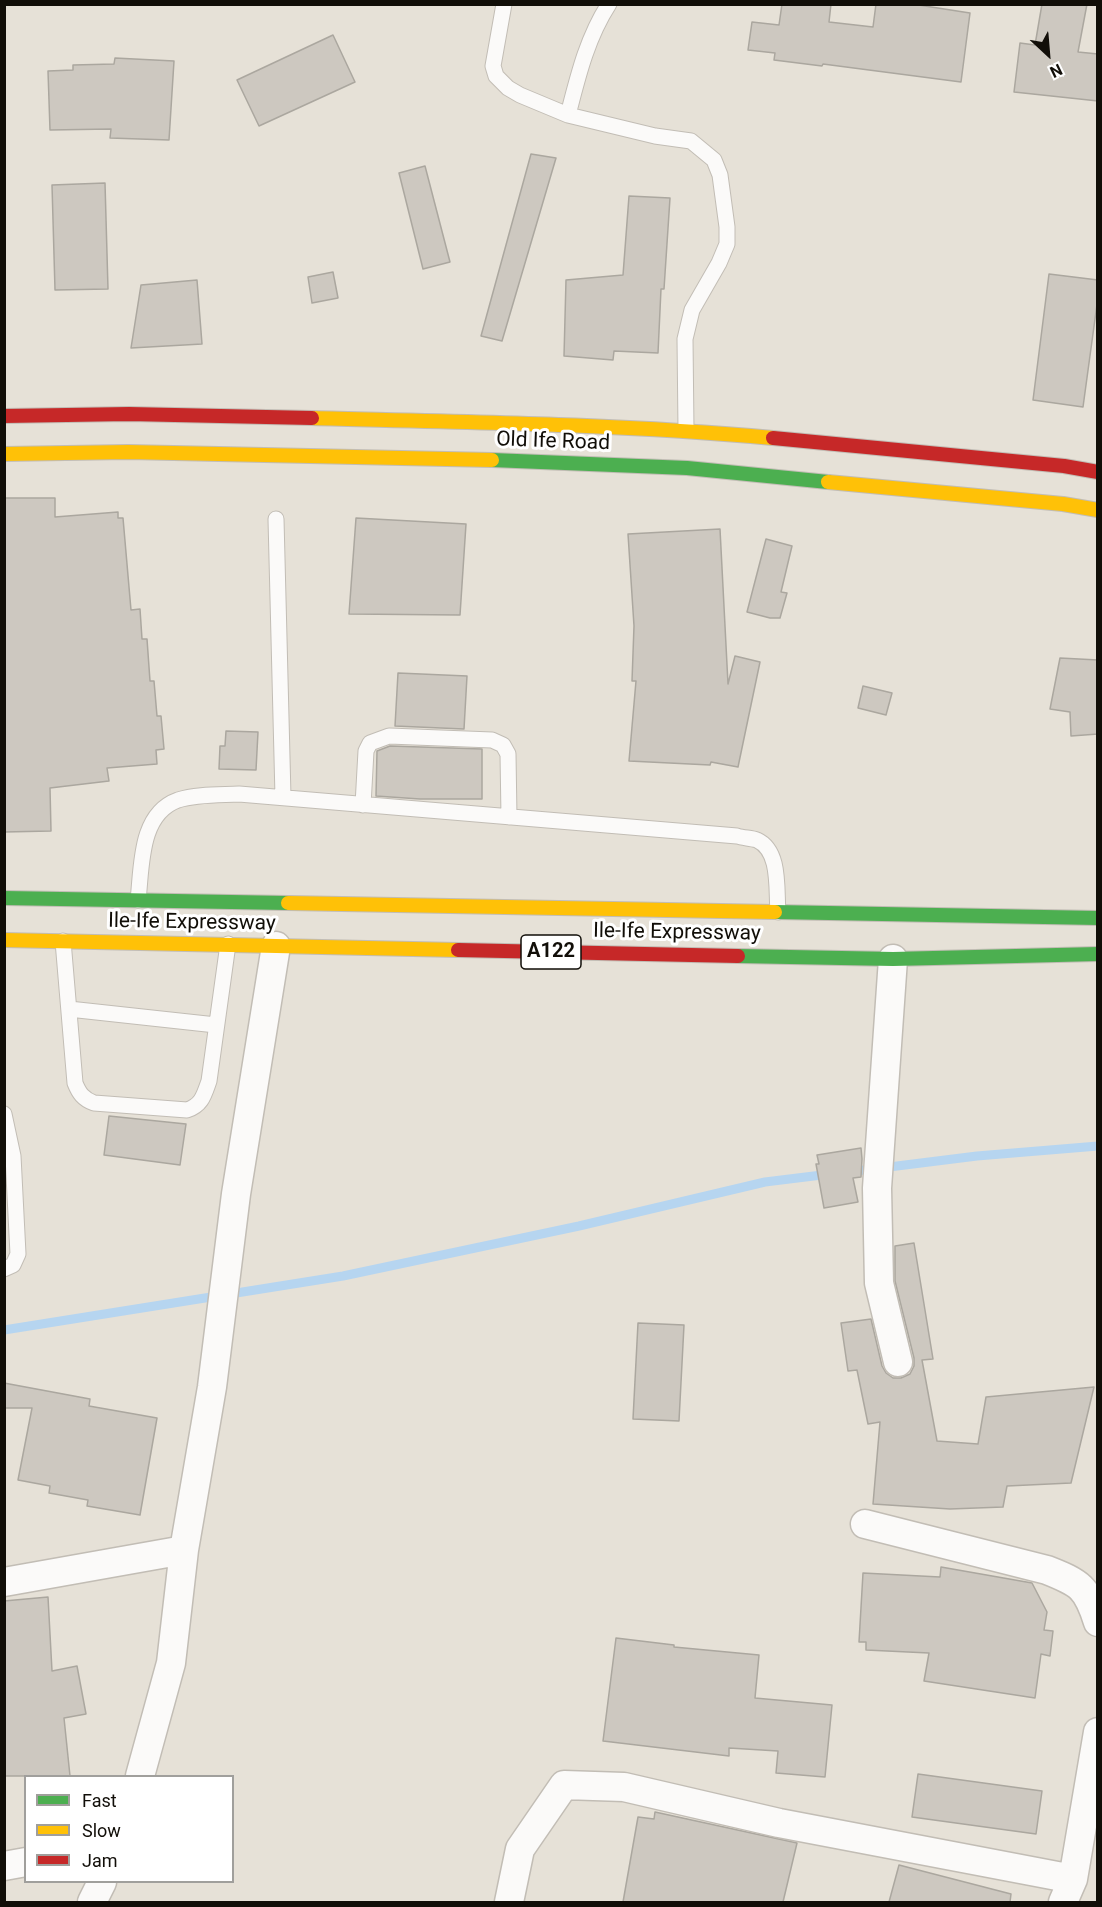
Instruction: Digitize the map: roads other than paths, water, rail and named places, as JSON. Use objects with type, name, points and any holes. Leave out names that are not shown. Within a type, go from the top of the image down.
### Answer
[{"type":"main road","name":"Old Ife Road","points":[[4,416],[557,424],[686,430],[1064,466],[1098,472]]},
{"type":"main road","name":"Old Ife Road","points":[[4,454],[128,447],[687,468],[1063,504],[1098,510]]},
{"type":"main road","name":"Ile-Ife Expressway","points":[[4,898],[1098,918]]},
{"type":"main road","name":"Ile-Ife Expressway","points":[[4,940],[893,959],[1098,954]]},
{"type":"street","points":[[140,1775],[171,1663],[184,1550],[212,1387],[236,1194],[276,946]]},
{"type":"street","points":[[893,959],[877,1200],[879,1283],[898,1362]]},
{"type":"street","points":[[865,1524],[1047,1570],[1073,1580],[1090,1599],[1098,1622]]},
{"type":"street","points":[[4,1582],[184,1550]]},
{"type":"street","points":[[509,1902],[520,1849],[564,1785],[624,1787],[1068,1891],[1098,1732]]},
{"type":"street","points":[[4,1866],[24,1862]]},
{"type":"street","points":[[92,1902],[101,1883]]},
{"type":"lane","points":[[504,4],[495,43],[493,66],[496,76],[508,87],[520,95],[568,115],[655,136],[691,141],[714,160],[720,175],[728,227],[727,244],[719,263],[692,310],[685,339],[686,430]]},
{"type":"lane","points":[[568,115],[585,52],[609,4]]},
{"type":"lane","points":[[276,519],[283,797]]},
{"type":"lane","points":[[363,804],[366,751],[370,742],[389,736],[492,740],[504,745],[508,754],[509,817]]},
{"type":"lane","points":[[138,900],[147,832],[160,813],[178,800],[200,796],[239,794],[737,836],[757,840],[768,848],[773,859],[778,912]]},
{"type":"lane","points":[[63,941],[75,1083],[80,1094],[86,1101],[94,1103],[187,1110],[196,1107],[202,1100],[209,1081],[228,944]]},
{"type":"lane","points":[[69,1009],[216,1025]]},
{"type":"lane","points":[[4,1114],[13,1156],[18,1254],[13,1264],[4,1269]]},
{"type":"waterway","points":[[849,1172],[977,1156],[1098,1146]]},
{"type":"waterway","points":[[4,1330],[343,1276],[579,1226],[765,1182],[830,1174]]}]
